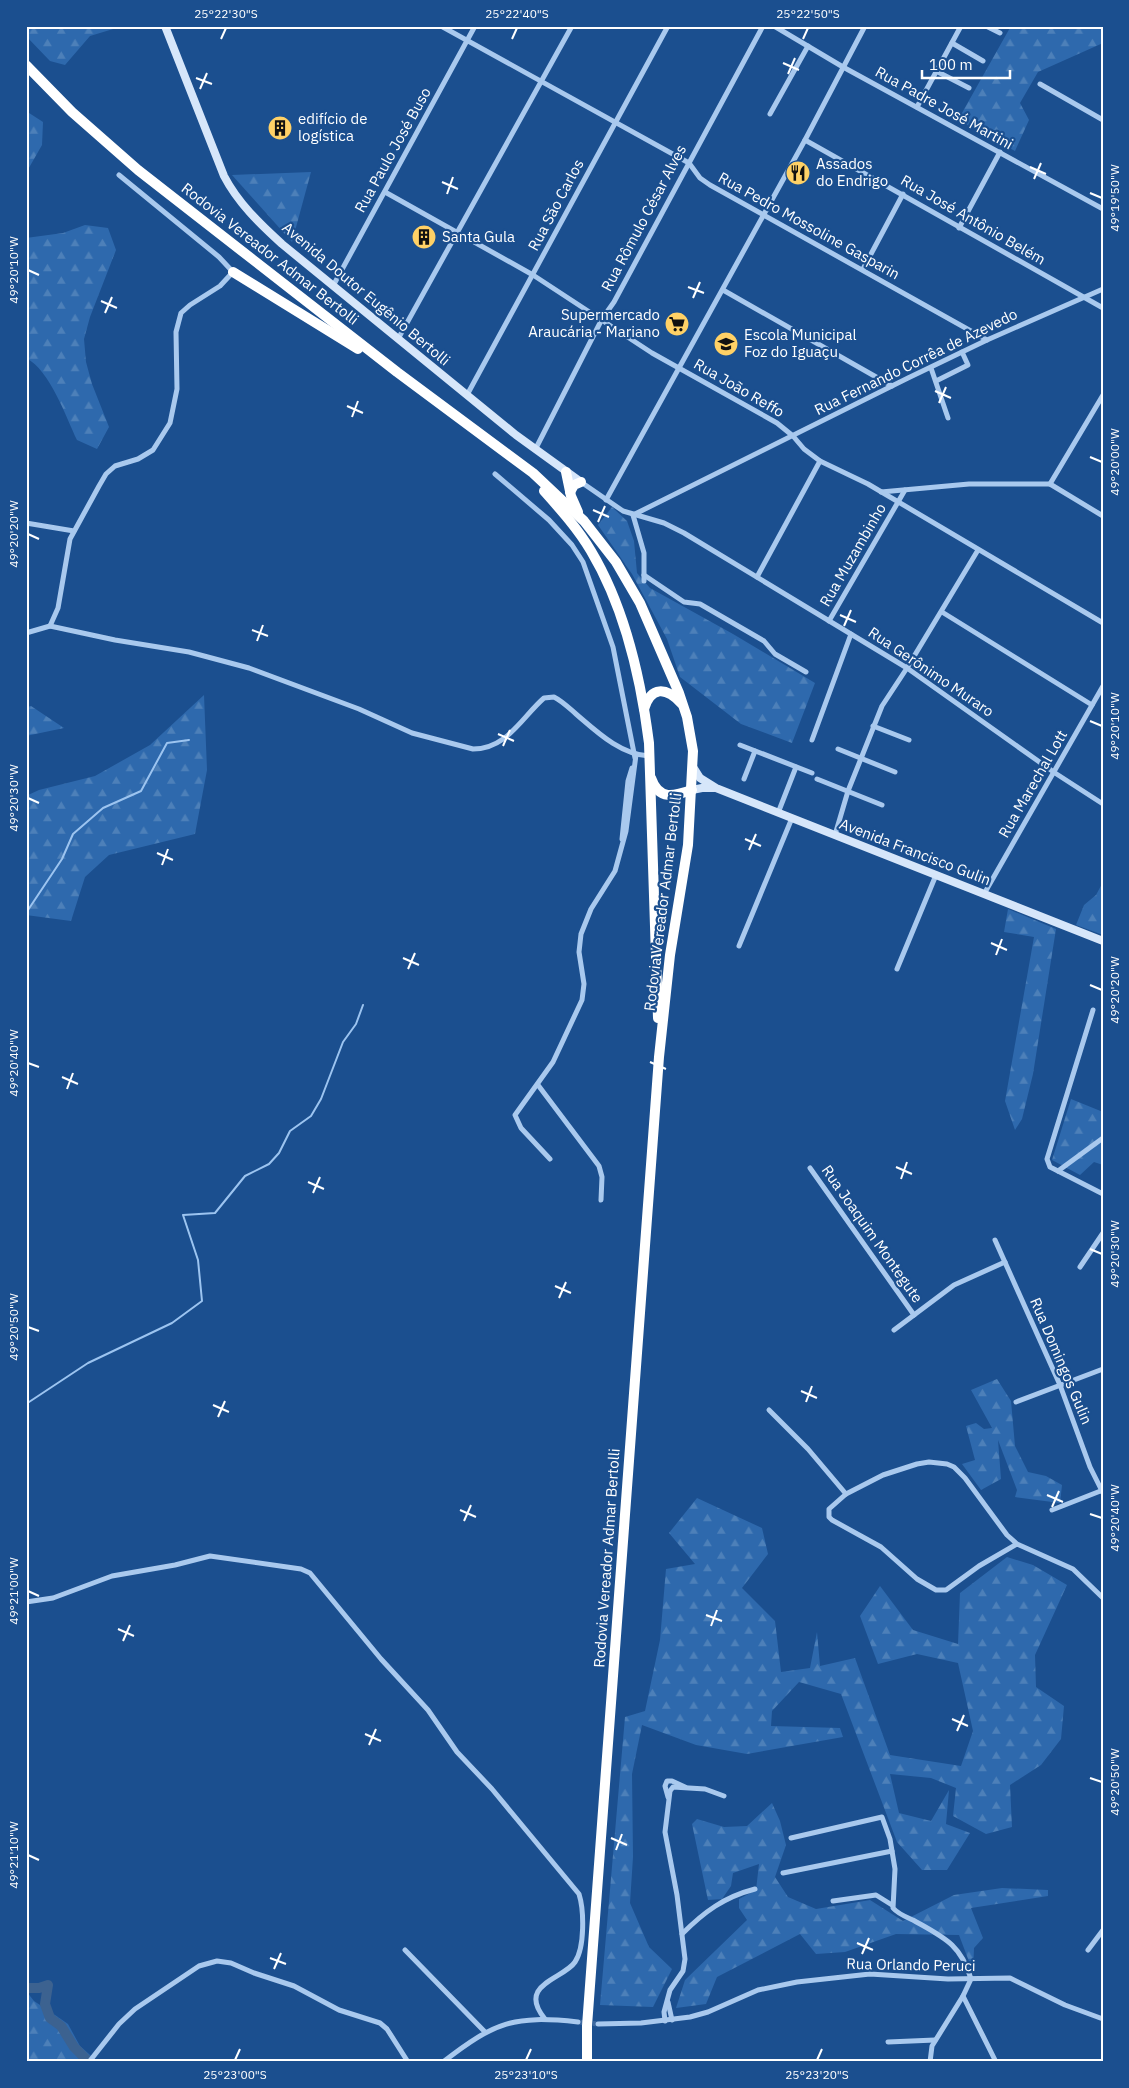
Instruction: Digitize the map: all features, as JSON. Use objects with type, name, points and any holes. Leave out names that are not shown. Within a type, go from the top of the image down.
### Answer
[{"type":"highway","name":"Rodovia Vereador Admar Bertolli","points":[[26,65],[72,112],[138,170],[397,372],[533,474],[584,521],[608,550],[633,590],[684,706],[691,738],[692,790],[688,845],[670,955],[659,1056],[587,2026],[587,2062]]},
{"type":"highway","points":[[233,272],[397,372]]},
{"type":"highway","name":"Rodovia Vereador Admar Bertolli","points":[[506,454],[556,504],[592,553],[620,616],[630,651],[644,709],[649,756],[659,1056]]},
{"type":"highway","points":[[566,472],[570,492],[584,521]]},
{"type":"highway","points":[[570,492],[574,485],[581,482]]},
{"type":"highway","points":[[644,709],[652,694],[661,691],[672,695],[684,706]]},
{"type":"highway","points":[[650,775],[656,789],[666,796],[692,790]]},
{"type":"street","name":"Avenida Doutor Eugênio Bertolli","points":[[165,26],[228,184],[266,230],[535,450],[606,500],[633,515]]},
{"type":"street","name":"Rua Pedro Mossoline Gasparin","points":[[441,26],[688,163],[700,178],[710,185],[987,340]]},
{"type":"street","name":"Rua Paulo José Buso","points":[[333,286],[476,26]]},
{"type":"street","points":[[398,339],[572,26]]},
{"type":"street","name":"Rua São Carlos","points":[[467,395],[668,26]]},
{"type":"street","name":"Rua Rômulo César Alves","points":[[535,450],[602,319],[614,302],[763,26]]},
{"type":"street","name":"Rua Padre José Martini","points":[[774,26],[843,67],[1103,209]]},
{"type":"street","points":[[606,500],[805,140],[865,26]]},
{"type":"street","points":[[916,107],[961,26]]},
{"type":"street","points":[[986,26],[1000,33]]},
{"type":"street","points":[[952,43],[983,61]]},
{"type":"street","points":[[770,114],[808,46]]},
{"type":"street","points":[[936,71],[969,88]]},
{"type":"street","points":[[1040,84],[1103,120]]},
{"type":"street","name":"Rua José Antônio Belém","points":[[805,140],[1103,308]]},
{"type":"street","points":[[959,228],[1000,152]]},
{"type":"street","points":[[50,626],[58,608],[68,548],[74,530],[110,470],[120,464],[146,456],[159,442],[170,423],[176,401],[178,376],[176,332],[178,319],[186,309],[220,286],[233,272],[219,257],[119,175]]},
{"type":"street","name":"Rua João Reffo","points":[[385,192],[533,275],[652,353],[772,420],[793,436],[804,450],[820,461],[881,492],[1103,623]]},
{"type":"street","points":[[863,269],[903,194]]},
{"type":"street","name":"Rua Fernando Corrêa de Azevedo","points":[[633,515],[962,352],[1103,289]]},
{"type":"street","points":[[723,290],[892,386]]},
{"type":"street","points":[[936,380],[968,365],[962,352]]},
{"type":"street","points":[[931,368],[948,418]]},
{"type":"street","points":[[1050,484],[1103,395]]},
{"type":"street","points":[[757,577],[820,461]]},
{"type":"street","points":[[495,474],[550,520],[583,562],[613,647],[636,755],[628,795],[626,831],[613,877],[590,909],[583,926],[579,952],[584,984],[582,1000],[553,1062],[538,1085],[516,1112],[515,1118],[525,1133],[550,1159]]},
{"type":"street","points":[[881,492],[969,484],[1050,484],[1103,516]]},
{"type":"street","name":"Rua Muzambinho","points":[[829,621],[905,490]]},
{"type":"street","points":[[633,515],[643,545],[644,578],[684,602],[700,604],[764,641],[775,654],[806,672]]},
{"type":"street","name":"Rua Gerônimo Muraro","points":[[633,515],[674,527],[907,668],[1055,773],[1103,804]]},
{"type":"street","points":[[26,523],[74,530]]},
{"type":"street","points":[[836,835],[848,792],[882,706],[942,612],[978,550]]},
{"type":"street","points":[[942,612],[1092,705]]},
{"type":"street","points":[[26,633],[50,626],[115,640],[190,652],[249,668],[359,709],[412,733],[473,749],[482,749],[500,741],[518,727],[544,698],[554,696],[600,734],[626,751],[636,755],[649,756]]},
{"type":"street","points":[[812,740],[851,634]]},
{"type":"street","name":"Rua Marechal Lott","points":[[984,894],[1055,773],[1103,686]]},
{"type":"street","points":[[873,726],[909,740]]},
{"type":"street","points":[[740,745],[812,773]]},
{"type":"street","points":[[838,749],[895,772]]},
{"type":"street","points":[[744,779],[755,751]]},
{"type":"street","name":"Avenida Francisco Gulin","points":[[693,766],[700,778],[716,788],[1103,940]]},
{"type":"street","points":[[778,812],[796,767]]},
{"type":"street","points":[[817,779],[882,805]]},
{"type":"street","name":"Avenida Francisco Gulin","points":[[692,790],[716,788]]},
{"type":"street","points":[[739,946],[792,818]]},
{"type":"street","points":[[897,969],[936,875]]},
{"type":"street","points":[[1093,1010],[1047,1159],[1050,1167],[1103,1194]]},
{"type":"street","points":[[538,1085],[599,1166],[602,1178],[601,1200]]},
{"type":"street","points":[[1058,1172],[1103,1138]]},
{"type":"street","name":"Rua Joaquim Montegute","points":[[810,1168],[914,1315]]},
{"type":"street","points":[[1080,1267],[1103,1233]]},
{"type":"street","name":"Rua Domingos Gulin","points":[[996,1240],[1060,1385],[1090,1467],[1102,1491]]},
{"type":"street","points":[[894,1330],[954,1285],[1005,1262]]},
{"type":"street","points":[[1016,1402],[1103,1369]]},
{"type":"street","points":[[768,1410],[808,1449],[846,1494]]},
{"type":"street","points":[[1017,1544],[941,1591],[917,1579],[888,1551],[830,1517],[829,1509],[846,1494],[874,1478],[907,1466],[928,1462],[947,1464],[960,1472],[999,1526],[1017,1544],[1072,1568],[1103,1598]]},
{"type":"street","points":[[1052,1510],[1102,1491]]},
{"type":"street","points":[[26,1602],[53,1598],[112,1576],[167,1567],[210,1556],[301,1569],[310,1572],[381,1659],[428,1710],[457,1752],[492,1789],[579,1894],[583,1910],[578,1955],[573,1965],[550,1979],[540,1990],[536,2002],[537,2008],[545,2019]]},
{"type":"street","points":[[669,1800],[665,1786],[667,1781],[672,1781],[688,1788]]},
{"type":"street","points":[[665,2021],[664,2012],[670,1990],[684,1965],[678,1894],[665,1832],[670,1791],[673,1787],[705,1789],[724,1796]]},
{"type":"street","points":[[791,1838],[882,1817],[888,1832],[896,1875],[892,1905]]},
{"type":"street","points":[[784,1873],[892,1851]]},
{"type":"street","points":[[682,1934],[706,1911],[734,1894],[754,1889]]},
{"type":"street","points":[[834,1901],[876,1895],[892,1905],[897,1912],[934,1932],[956,1948],[964,1959],[971,1979],[935,2040],[930,2051],[930,2062]]},
{"type":"street","points":[[1088,1950],[1103,1930]]},
{"type":"street","points":[[405,1950],[485,2032]]},
{"type":"street","points":[[90,2061],[119,2024],[135,2009],[199,1966],[217,1961],[231,1963],[254,1974],[294,1986],[339,2010],[380,2023],[387,2029],[408,2062]]},
{"type":"street","name":"Rua Orlando Peruci","points":[[598,2024],[672,2020],[708,2012],[758,1990],[797,1982],[864,1974],[971,1979],[1010,1978],[1065,2004],[1103,2019]]},
{"type":"street","points":[[962,1996],[996,2062]]},
{"type":"street","points":[[668,2002],[672,2020]]},
{"type":"street","points":[[443,2062],[485,2032],[515,2021],[545,2019],[578,2022]]},
{"type":"street","points":[[888,2042],[935,2040]]},
{"type":"green space","points":[[26,26],[123,26],[90,36],[65,65],[50,61],[26,36]]},
{"type":"green space","points":[[1011,26],[1103,26],[1103,43],[1038,72],[1020,103],[1029,120],[1015,151],[958,120]]},
{"type":"green space","points":[[26,111],[43,122],[42,145],[26,173]]},
{"type":"green space","points":[[311,172],[292,242],[232,175]]},
{"type":"green space","points":[[85,225],[108,228],[116,250],[90,317],[84,339],[86,362],[92,384],[109,427],[97,449],[77,440],[50,383],[35,364],[26,358],[26,238],[63,233]]},
{"type":"green space","points":[[612,507],[627,521],[634,541],[637,573],[650,588],[733,634],[815,683],[792,743],[741,724],[680,677],[667,639],[632,574],[598,525]]},
{"type":"green space","points":[[204,695],[207,770],[195,834],[109,855],[85,877],[71,921],[26,915],[26,796],[39,790],[95,776],[150,745]]},
{"type":"green space","points":[[31,706],[64,728],[26,736],[26,707]]},
{"type":"green space","points":[[1103,882],[1103,935],[1076,925],[1084,905],[1096,895]]},
{"type":"green space","points":[[1008,909],[1056,929],[1033,1074],[1022,1119],[1015,1130],[1005,1101],[1034,937],[1004,932]]},
{"type":"green space","points":[[1071,1099],[1103,1112],[1103,1165],[1094,1162],[1080,1175],[1052,1160]]},
{"type":"green space","points":[[997,1379],[1011,1401],[1015,1446],[1028,1472],[1046,1476],[1062,1485],[1060,1503],[1015,1497],[1017,1490],[998,1440],[1001,1479],[981,1490],[962,1464],[975,1460],[966,1426],[976,1423],[984,1429],[992,1428],[971,1390]]},
{"type":"green space","points":[[697,1498],[762,1528],[768,1554],[742,1588],[775,1621],[781,1672],[810,1668],[817,1632],[820,1666],[855,1658],[890,1755],[961,1766],[973,1731],[958,1663],[917,1654],[878,1664],[860,1616],[880,1586],[913,1630],[958,1644],[960,1593],[1007,1557],[1033,1565],[1067,1585],[1035,1655],[1036,1687],[1064,1706],[1061,1739],[1041,1765],[1010,1785],[1012,1827],[986,1834],[953,1816],[956,1788],[931,1778],[890,1774],[899,1813],[931,1821],[949,1790],[946,1824],[970,1833],[947,1870],[922,1870],[897,1842],[841,1694],[799,1682],[772,1711],[771,1726],[840,1728],[843,1737],[747,1754],[696,1745],[642,1725],[632,1774],[633,1857],[630,1903],[649,1947],[672,1969],[653,2007],[600,2005],[625,1717],[645,1711],[660,1640],[666,1569],[695,1564],[669,1533]]},
{"type":"green space","points":[[772,1803],[780,1821],[786,1845],[775,1877],[788,1897],[816,1909],[870,1900],[903,1921],[954,1895],[1002,1888],[1048,1890],[1048,1896],[971,1908],[983,1938],[974,1948],[973,1972],[959,1935],[896,1934],[845,1952],[816,1954],[800,1934],[717,1977],[706,2004],[676,2008],[685,1980],[747,1920],[739,1908],[739,1899],[756,1890],[759,1864],[733,1873],[731,1886],[722,1899],[708,1900],[692,1824],[697,1819],[724,1827],[747,1826]]},
{"type":"green space","points":[[26,1991],[34,2001],[58,2017],[80,2062],[26,2062]]},
{"type":"green space","points":[[58,2017],[68,2024],[80,2046],[98,2062],[80,2062]]},
{"type":"waterway","points":[[26,913],[62,859],[73,834],[103,808],[141,791],[167,743],[189,740]]},
{"type":"waterway","points":[[26,1404],[88,1363],[172,1323],[202,1301],[198,1260],[183,1215],[215,1213],[245,1176],[269,1164],[279,1153],[290,1131],[311,1116],[321,1099],[343,1042],[356,1024],[363,1005]]},
{"type":"waterway","points":[[26,1988],[39,1988],[48,1985],[45,2004],[50,2018],[61,2026],[74,2047],[89,2062]]},
{"type":"tunnel","points":[[578,2022],[598,2024]]},
{"type":"place","name":"edifício de logística","points":[[280,128]]},
{"type":"place","name":"Assados do Endrigo","points":[[798,173]]},
{"type":"place","name":"Santa Gula","points":[[424,237]]},
{"type":"place","name":"Supermercado Araucária - Mariano","points":[[677,324]]},
{"type":"place","name":"Escola Municipal Foz do Iguaçu","points":[[726,344]]}]
